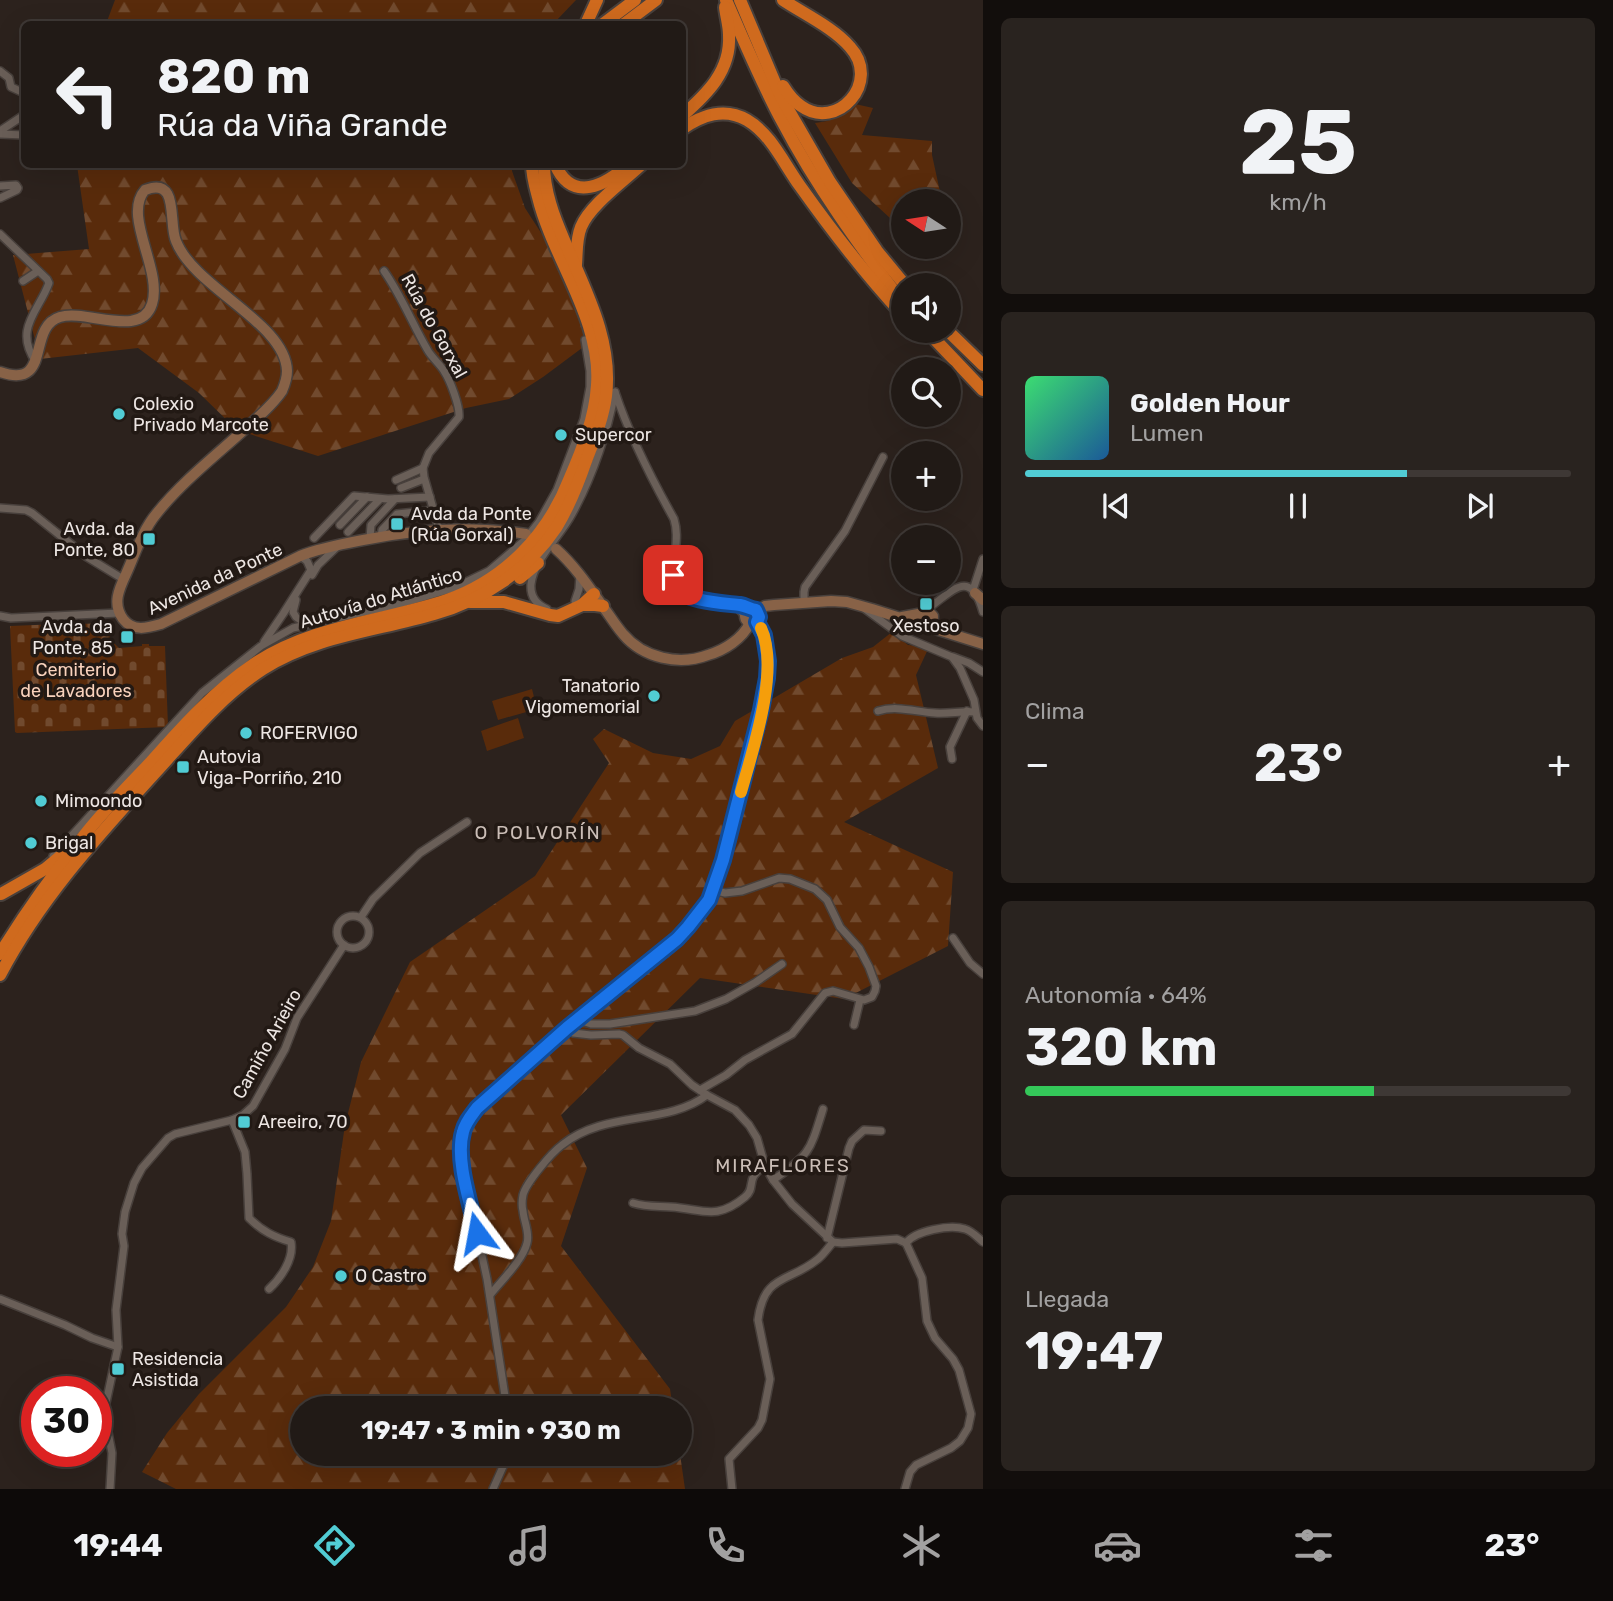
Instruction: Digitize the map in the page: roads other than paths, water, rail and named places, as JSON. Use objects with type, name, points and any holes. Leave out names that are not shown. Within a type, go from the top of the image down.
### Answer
[{"type":"highway","points":[[587,21],[597,0]]},
{"type":"highway","points":[[607,21],[635,0]]},
{"type":"highway","points":[[628,21],[656,0]]},
{"type":"highway","points":[[635,15],[649,11],[668,0]]},
{"type":"highway","points":[[686,112],[706,95],[726,62],[729,36],[725,0]]},
{"type":"highway","points":[[725,0],[782,121],[807,166],[850,233],[891,287]]},
{"type":"highway","points":[[740,0],[781,97],[830,182],[895,273]]},
{"type":"highway","points":[[773,76],[803,108],[820,113],[837,111],[852,100],[859,88],[862,74],[858,58],[850,47],[836,34],[783,0]]},
{"type":"highway","points":[[686,126],[701,117],[721,112],[746,119],[762,131],[826,221],[891,301]]},
{"type":"highway","name":"Autovía do Atlántico","points":[[0,975],[34,917],[70,868],[195,729],[240,685],[286,656],[321,642],[431,615],[470,602],[519,569],[555,528],[576,489],[594,440],[607,380],[606,354],[595,314],[552,208],[544,168]]},
{"type":"highway","points":[[557,168],[570,184],[585,187],[602,184],[624,168]]},
{"type":"highway","points":[[576,268],[578,237],[586,217],[638,168]]},
{"type":"highway","points":[[532,169],[532,202],[537,221],[585,340]]},
{"type":"highway","name":"Autovía do Atlántico","points":[[0,954],[26,912],[84,835],[185,724],[237,676],[270,654],[312,635],[447,599],[481,584],[523,552],[556,510],[576,465],[593,414],[597,384],[596,352],[584,313],[547,228],[532,169]]},
{"type":"highway","points":[[595,314],[604,324],[609,341],[615,392]]},
{"type":"highway","points":[[928,343],[979,387]]},
{"type":"highway","points":[[938,343],[979,387]]},
{"type":"highway","points":[[960,343],[983,366]]},
{"type":"highway","points":[[485,601],[516,582],[538,563]]},
{"type":"highway","points":[[470,602],[515,604],[558,616],[593,592]]},
{"type":"highway","points":[[579,603],[603,606]]},
{"type":"highway","points":[[185,724],[218,681]]},
{"type":"highway","points":[[1,895],[45,869],[84,835]]},
{"type":"street","points":[[0,71],[9,78],[12,87],[21,92]]},
{"type":"street","points":[[0,133],[21,117]]},
{"type":"street","points":[[0,133],[21,135]]},
{"type":"street","points":[[0,186],[16,185],[18,188],[0,198]]},
{"type":"street","points":[[0,372],[21,375],[29,371],[36,362],[42,336],[51,320],[75,315],[133,321],[147,315],[153,302],[154,277],[140,226],[138,202],[145,190],[155,188],[167,193],[171,198],[173,232],[180,250],[195,269],[274,338],[285,358],[287,370],[281,391],[267,409],[177,491],[156,514],[143,534],[118,592],[119,613],[11,618],[0,616]]},
{"type":"street","points":[[0,233],[49,283],[32,314],[27,330],[29,349],[36,362]]},
{"type":"street","points":[[23,281],[38,271]]},
{"type":"street","name":"Rúa do Gorxal","points":[[384,271],[394,284],[428,352],[445,372],[460,410],[459,417],[429,453],[423,468]]},
{"type":"street","points":[[1,895],[55,854],[202,693],[261,646],[293,628],[306,624],[454,589],[489,571],[524,541],[539,522],[557,490],[584,419],[590,387],[585,340]]},
{"type":"street","points":[[505,1396],[490,1295],[461,1163],[461,1144],[466,1124],[477,1108],[567,1028],[677,939],[703,909],[723,860],[750,759],[767,678],[768,661],[762,631],[745,606],[704,600],[681,592],[676,586],[673,575],[677,527],[616,408],[615,392]]},
{"type":"street","points":[[580,574],[579,603],[559,610],[546,609],[536,603],[531,593],[531,585],[538,563],[572,516],[616,408]]},
{"type":"street","points":[[804,603],[806,587],[845,531],[883,457]]},
{"type":"street","points":[[396,480],[423,468],[439,529]]},
{"type":"street","points":[[401,488],[424,479]]},
{"type":"street","points":[[314,538],[354,496],[380,499],[430,498]]},
{"type":"street","points":[[340,525],[366,498]]},
{"type":"street","points":[[348,532],[380,499]]},
{"type":"street","points":[[370,538],[372,525],[395,499]]},
{"type":"street","points":[[0,508],[33,513],[87,557],[124,579]]},
{"type":"street","points":[[381,537],[382,530],[397,514],[434,510]]},
{"type":"street","name":"Avenida da Ponte","points":[[119,613],[125,622],[135,628],[147,629],[300,556],[370,538],[439,529],[526,534]]},
{"type":"street","points":[[306,624],[296,617],[294,604],[318,565],[339,545]]},
{"type":"street","points":[[556,549],[580,574],[630,642],[645,652],[671,659],[690,660],[716,652],[738,639],[746,631],[752,616],[765,606],[831,601],[859,605],[898,617],[918,616],[934,611]]},
{"type":"street","points":[[261,646],[311,570],[316,550]]},
{"type":"street","points":[[316,550],[318,565]]},
{"type":"street","points":[[300,556],[307,561],[311,570]]},
{"type":"street","points":[[983,558],[977,594],[983,612]]},
{"type":"street","points":[[932,628],[934,611],[947,592],[962,586],[977,594]]},
{"type":"street","points":[[859,605],[902,636],[969,663],[983,672]]},
{"type":"street","points":[[283,614],[289,618],[296,617]]},
{"type":"street","points":[[918,616],[932,628],[983,644]]},
{"type":"street","points":[[952,657],[960,667],[974,700],[971,711],[950,747],[952,759]]},
{"type":"street","points":[[878,711],[891,708],[938,713],[971,711]]},
{"type":"street","points":[[971,711],[983,726]]},
{"type":"street","name":"Camiño Arieiro","points":[[361,917],[373,899],[420,853],[467,822]]},
{"type":"street","points":[[699,1090],[792,1034],[825,993],[833,991],[864,1000],[872,997],[876,986],[859,948],[840,927],[827,900],[815,889],[790,879],[779,878],[742,891],[726,893],[713,890]]},
{"type":"street","name":"Camiño Arieiro","points":[[350,915],[361,917],[368,925],[367,940],[359,947],[344,945],[337,936],[338,925],[350,915]]},
{"type":"street","points":[[953,938],[970,963],[983,974]]},
{"type":"street","name":"Camiño Arieiro","points":[[110,1489],[112,1453],[104,1412],[118,1347],[116,1310],[124,1246],[122,1234],[125,1212],[134,1183],[150,1157],[175,1133],[232,1120],[243,1115],[253,1105],[285,1049],[297,1018],[344,945]]},
{"type":"street","points":[[580,1017],[591,1024],[610,1024],[695,1011],[722,1001],[782,964]]},
{"type":"street","points":[[853,1025],[860,1000]]},
{"type":"street","points":[[567,1028],[573,1033],[623,1035],[639,1048],[670,1064],[699,1090],[735,1110],[757,1138],[765,1167],[774,1180],[792,1204],[830,1240],[842,1243],[897,1239],[906,1243],[922,1278],[927,1321],[935,1338],[959,1370],[971,1414],[968,1428],[960,1441],[916,1465],[910,1472],[905,1489]]},
{"type":"street","points":[[490,1295],[521,1257],[527,1245],[528,1236],[522,1209],[523,1193],[552,1153],[595,1126],[681,1110],[707,1095]]},
{"type":"street","points":[[774,1180],[806,1155],[823,1109]]},
{"type":"street","points":[[232,1120],[245,1152],[249,1218],[271,1236],[291,1242],[292,1250],[279,1279],[269,1289]]},
{"type":"street","points":[[732,1489],[729,1459],[761,1424],[770,1384],[758,1320],[766,1293],[777,1282],[818,1259],[830,1240],[852,1140],[864,1130],[881,1130]]},
{"type":"street","points":[[633,1203],[715,1212],[728,1208],[746,1196],[756,1171],[765,1167]]},
{"type":"street","points":[[906,1243],[922,1233],[957,1227],[971,1232],[983,1242]]},
{"type":"street","points":[[0,1299],[118,1347]]},
{"type":"street","points":[[971,1414],[983,1416]]},
{"type":"street","points":[[493,1489],[503,1466]]},
{"type":"place","name":"Colexio Privado Marcote","points":[[119,414]]},
{"type":"place","name":"Supercor","points":[[561,435]]},
{"type":"place","name":"Avda da Ponte (Rúa Gorxal)","points":[[397,524]]},
{"type":"place","name":"Avda. da Ponte, 80","points":[[149,539]]},
{"type":"place","name":"Xestoso","points":[[926,604]]},
{"type":"place","name":"Avda. da Ponte, 85","points":[[127,637]]},
{"type":"place","name":"Tanatorio Vigomemorial","points":[[654,696]]},
{"type":"place","name":"ROFERVIGO","points":[[246,733]]},
{"type":"place","name":"Autovia Viga-Porriño, 210","points":[[183,767]]},
{"type":"place","name":"Mimoondo","points":[[41,801]]},
{"type":"place","name":"Brigal","points":[[31,843]]},
{"type":"place","name":"Areeiro, 70","points":[[244,1122]]},
{"type":"place","name":"O Castro","points":[[341,1276]]},
{"type":"place","name":"Residencia Asistida","points":[[118,1369]]},
{"type":"district","name":"O POLVORÍN","points":[[538,832]]},
{"type":"district","name":"MIRAFLORES","points":[[783,1165]]},
{"type":"park label","name":"Cemiterio de Lavadores","points":[[76,680]]}]
